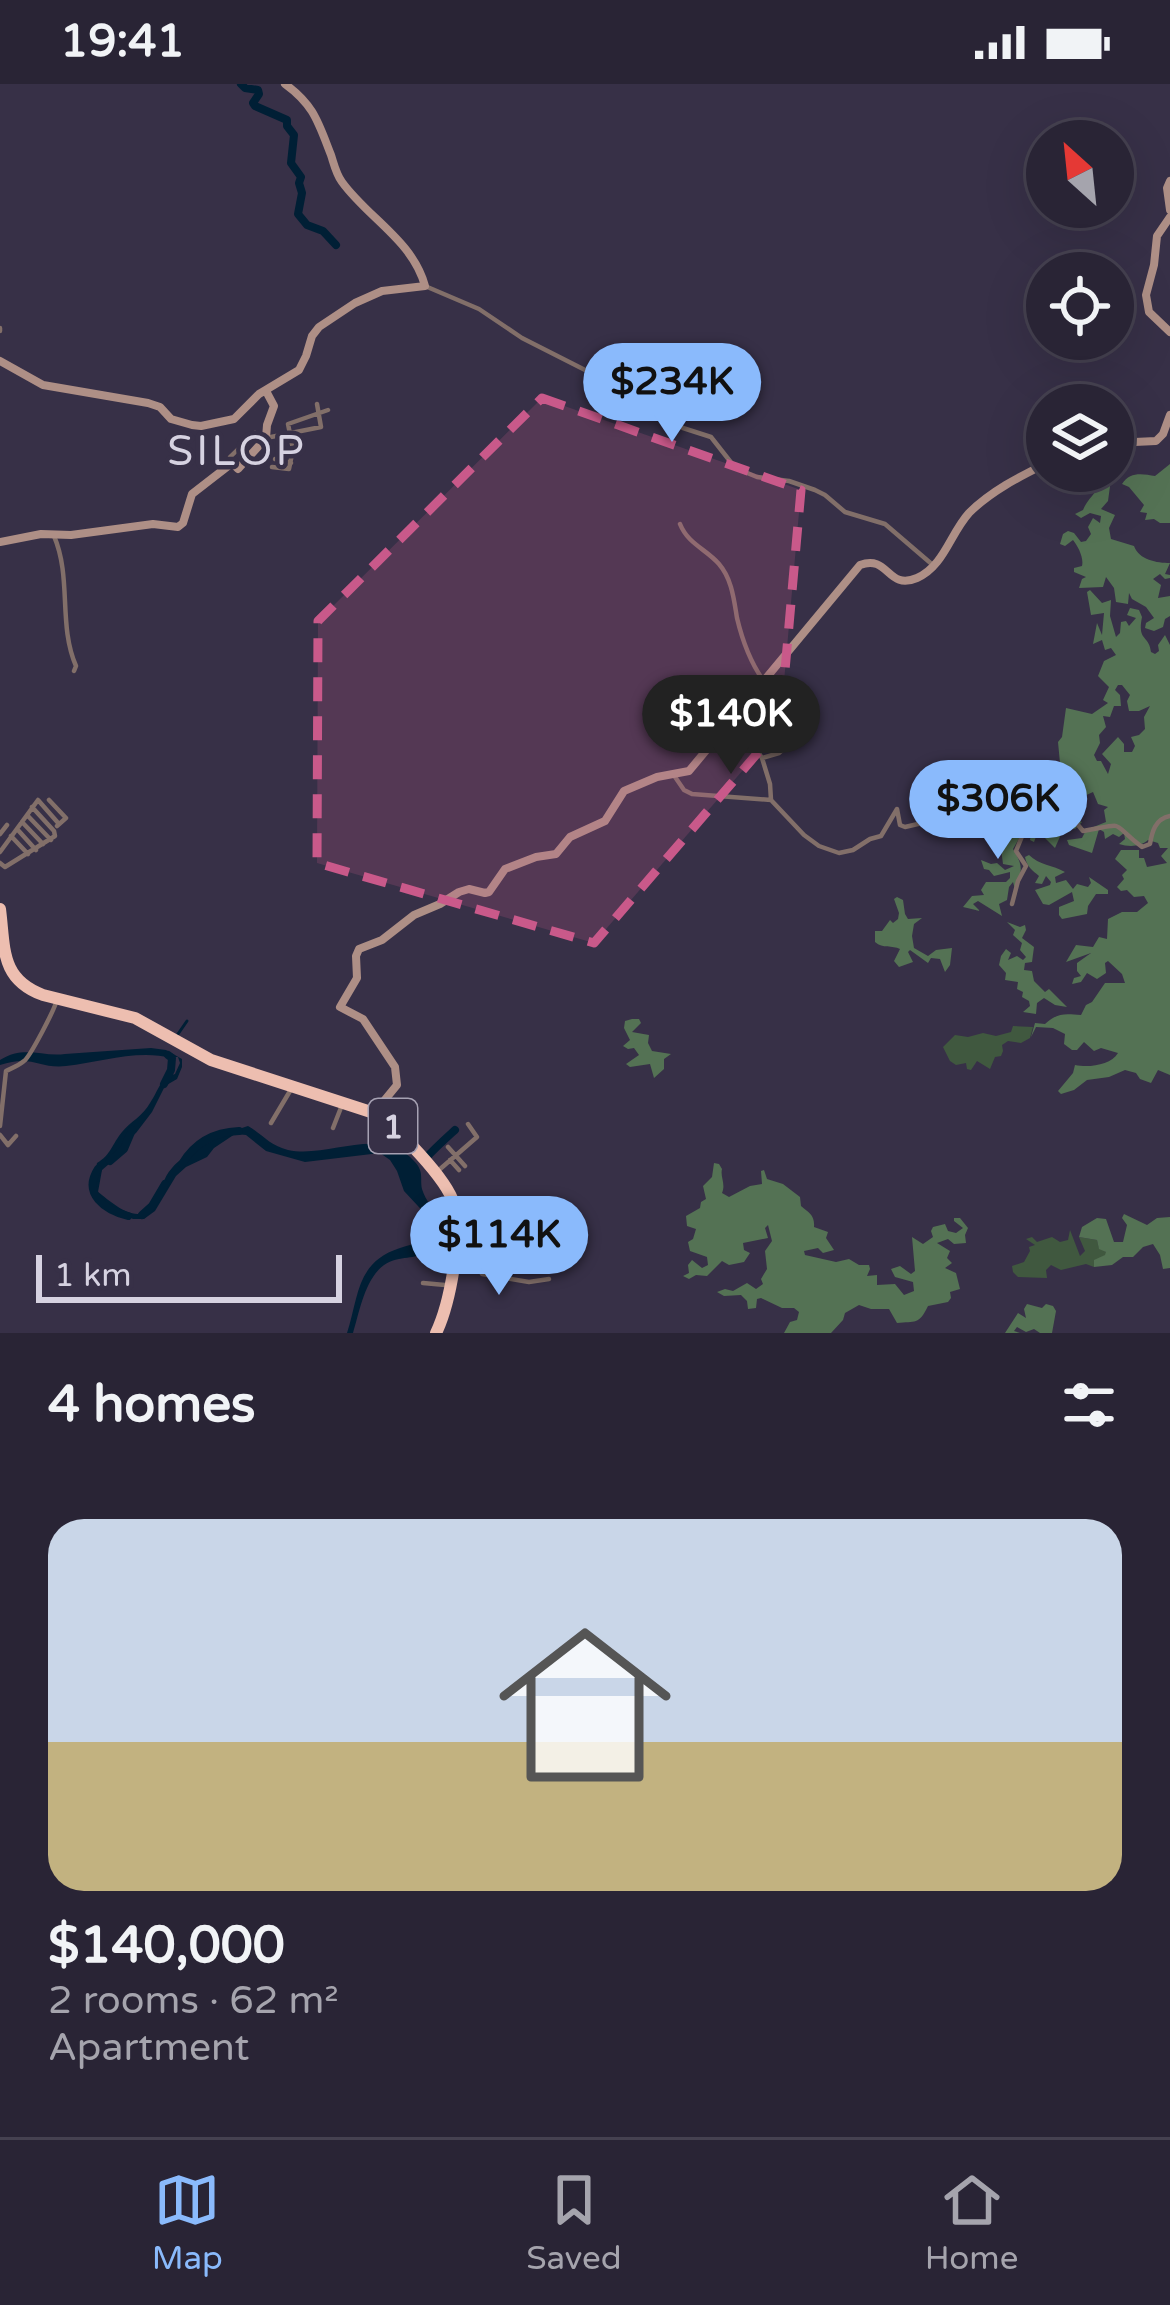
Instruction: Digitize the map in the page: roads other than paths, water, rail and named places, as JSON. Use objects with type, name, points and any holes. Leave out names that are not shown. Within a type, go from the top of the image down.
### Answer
[{"type":"highway","name":"1","points":[[0,909],[5,954],[14,975],[28,989],[135,1018],[211,1060],[374,1113],[392,1126],[435,1174],[455,1208],[451,1286],[436,1333]]},
{"type":"main road","points":[[0,361],[43,385],[148,403],[171,419],[197,426],[236,418],[259,394],[299,370],[316,330],[355,302],[388,289],[425,286],[409,252],[339,178],[306,99],[285,84]]},
{"type":"main road","points":[[1170,181],[1170,213],[1157,236],[1146,295],[1149,312],[1170,332]]},
{"type":"main road","points":[[0,542],[155,524],[178,527],[193,494],[246,461],[263,442],[273,402],[266,391]]},
{"type":"main road","points":[[1134,442],[1156,441],[1170,415]]},
{"type":"main road","points":[[374,1113],[394,1090],[397,1077],[364,1019],[340,1007],[357,977],[358,949],[382,940],[417,913],[457,892],[487,893],[506,868],[556,854],[569,837],[605,821],[623,790],[689,771],[860,565],[875,562],[903,581],[918,577],[934,566],[971,511],[1026,474]]},
{"type":"street","points":[[425,286],[479,309],[516,335],[654,405],[682,428],[712,437],[740,470],[810,488],[843,511],[885,524],[934,566]]},
{"type":"street","points":[[317,404],[324,411]]},
{"type":"street","points":[[277,464],[289,470],[293,449],[288,424],[324,411]]},
{"type":"street","points":[[234,469],[230,457],[253,436],[263,442],[321,426],[324,411]]},
{"type":"street","points":[[304,419],[307,430]]},
{"type":"street","points":[[238,450],[246,461]]},
{"type":"street","points":[[680,524],[688,538],[721,567],[733,592],[752,662],[763,680]]},
{"type":"street","points":[[53,533],[61,555],[64,616],[74,671]]},
{"type":"street","points":[[668,698],[706,714],[724,729]]},
{"type":"street","points":[[735,716],[762,758],[771,800],[804,835],[836,853],[849,852],[881,836],[897,809],[904,827],[947,818],[976,805],[1005,821],[1019,821],[1023,835],[1015,849],[1026,866],[1012,904]]},
{"type":"street","points":[[712,746],[704,736],[715,721]]},
{"type":"street","points":[[762,758],[791,742]]},
{"type":"street","points":[[674,774],[692,794],[771,800]]},
{"type":"street","points":[[0,864],[5,867],[44,845],[56,835],[39,800],[0,852],[12,863]]},
{"type":"street","points":[[49,800],[66,818],[56,827]]},
{"type":"street","points":[[996,816],[1041,802],[1056,816],[1074,820],[1083,831],[1118,826],[1142,847],[1150,844],[1157,824],[1170,816]]},
{"type":"street","points":[[27,815],[51,840]]},
{"type":"street","points":[[22,822],[44,845]]},
{"type":"street","points":[[0,835],[7,825]]},
{"type":"street","points":[[16,829],[36,850]]},
{"type":"street","points":[[11,836],[28,854]]},
{"type":"street","points":[[0,1126],[6,1071],[29,1055],[57,999]]},
{"type":"street","points":[[271,1124],[292,1086]]},
{"type":"street","points":[[333,1128],[343,1103]]},
{"type":"street","points":[[435,1174],[477,1136],[468,1124]]},
{"type":"street","points":[[0,1135],[8,1145],[16,1136]]},
{"type":"street","points":[[448,1147],[451,1159]]},
{"type":"street","points":[[439,1152],[462,1168]]},
{"type":"street","points":[[453,1263],[477,1265],[533,1252]]},
{"type":"street","points":[[477,1265],[484,1275],[549,1280]]},
{"type":"street","points":[[423,1283],[451,1286]]},
{"type":"water","points":[[166,1050],[182,1059],[182,1067],[136,1133],[102,1170],[98,1192],[126,1211],[142,1214],[149,1210],[178,1162],[207,1143],[248,1126],[288,1150],[387,1145],[418,1166],[423,1193],[441,1221],[436,1247],[379,1269],[367,1288],[353,1333],[347,1333],[367,1271],[386,1254],[434,1232],[431,1220],[404,1191],[390,1160],[380,1153],[305,1162],[266,1151],[246,1135],[235,1134],[176,1176],[155,1211],[144,1219],[133,1219],[96,1195],[97,1163],[147,1108],[162,1082],[175,1074],[178,1057],[174,1062],[146,1055],[66,1066],[28,1061],[0,1065],[0,1060],[17,1053]]},
{"type":"waterway","points":[[241,84],[258,90],[255,106],[287,120],[294,135],[291,163],[301,177],[298,214],[336,245]]},
{"type":"waterway","points":[[178,1034],[187,1021]]},
{"type":"waterway","points":[[164,1084],[171,1070],[168,1055]]},
{"type":"waterway","points":[[110,1161],[124,1149],[132,1130]]},
{"type":"waterway","points":[[425,1159],[455,1130]]},
{"type":"waterway","points":[[182,1164],[206,1140],[239,1131]]},
{"type":"waterway","points":[[98,1169],[93,1186],[98,1200],[128,1216]]},
{"type":"waterway","points":[[142,1215],[165,1184]]},
{"type":"district","name":"SILOP","points":[[237,450]]}]
